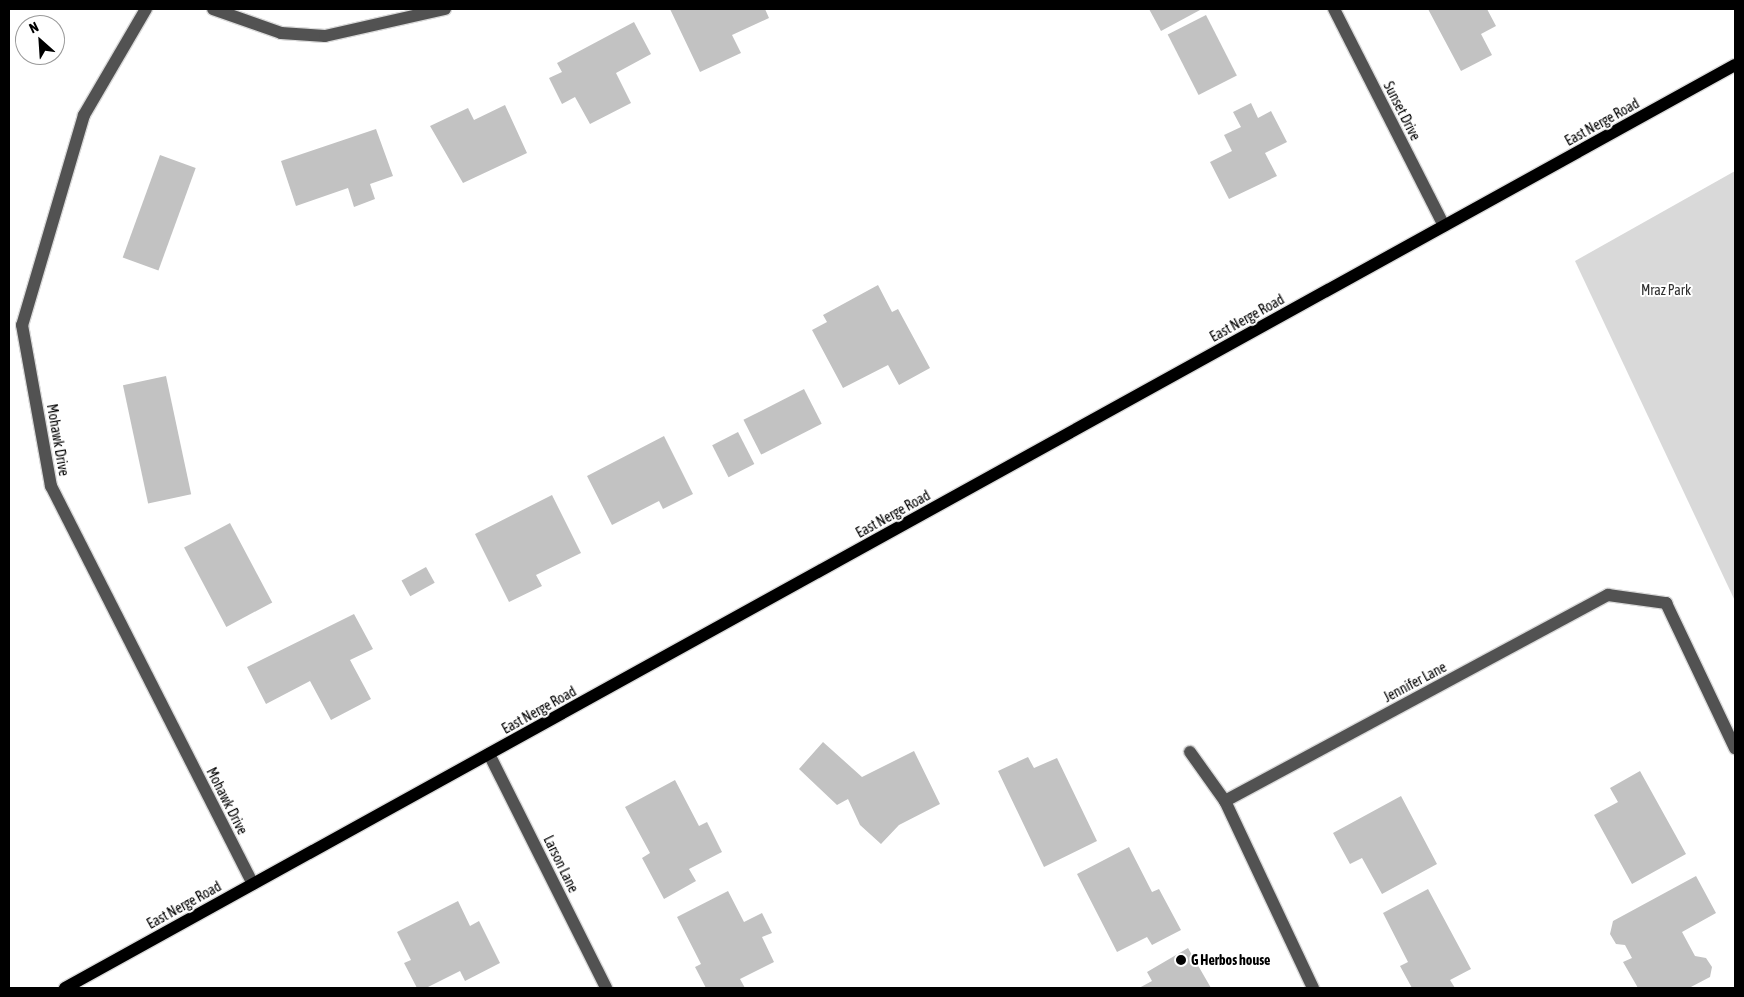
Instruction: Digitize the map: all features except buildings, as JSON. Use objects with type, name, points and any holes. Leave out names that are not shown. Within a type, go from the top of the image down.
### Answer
[{"type":"main road","name":"East Nerge Road","points":[[65,988],[1735,65]]},
{"type":"street","name":"Mohawk Drive","points":[[146,9],[84,115],[22,325],[50,486],[253,884]]},
{"type":"street","points":[[213,9],[281,33],[325,36],[445,9]]},
{"type":"street","name":"Sunset Drive","points":[[1334,9],[1444,226]]},
{"type":"street","points":[[9,327],[22,325]]},
{"type":"street","name":"Jennifer Lane","points":[[1225,800],[1608,595],[1666,603],[1735,748]]},
{"type":"street","points":[[1190,752],[1225,800],[1313,988]]},
{"type":"street","name":"Larson Lane","points":[[489,754],[606,988]]},
{"type":"green space","name":"Mraz Park","points":[[1735,171],[1735,601],[1575,261]]},
{"type":"place","name":"G Herbos house","points":[[1181,960]]}]
